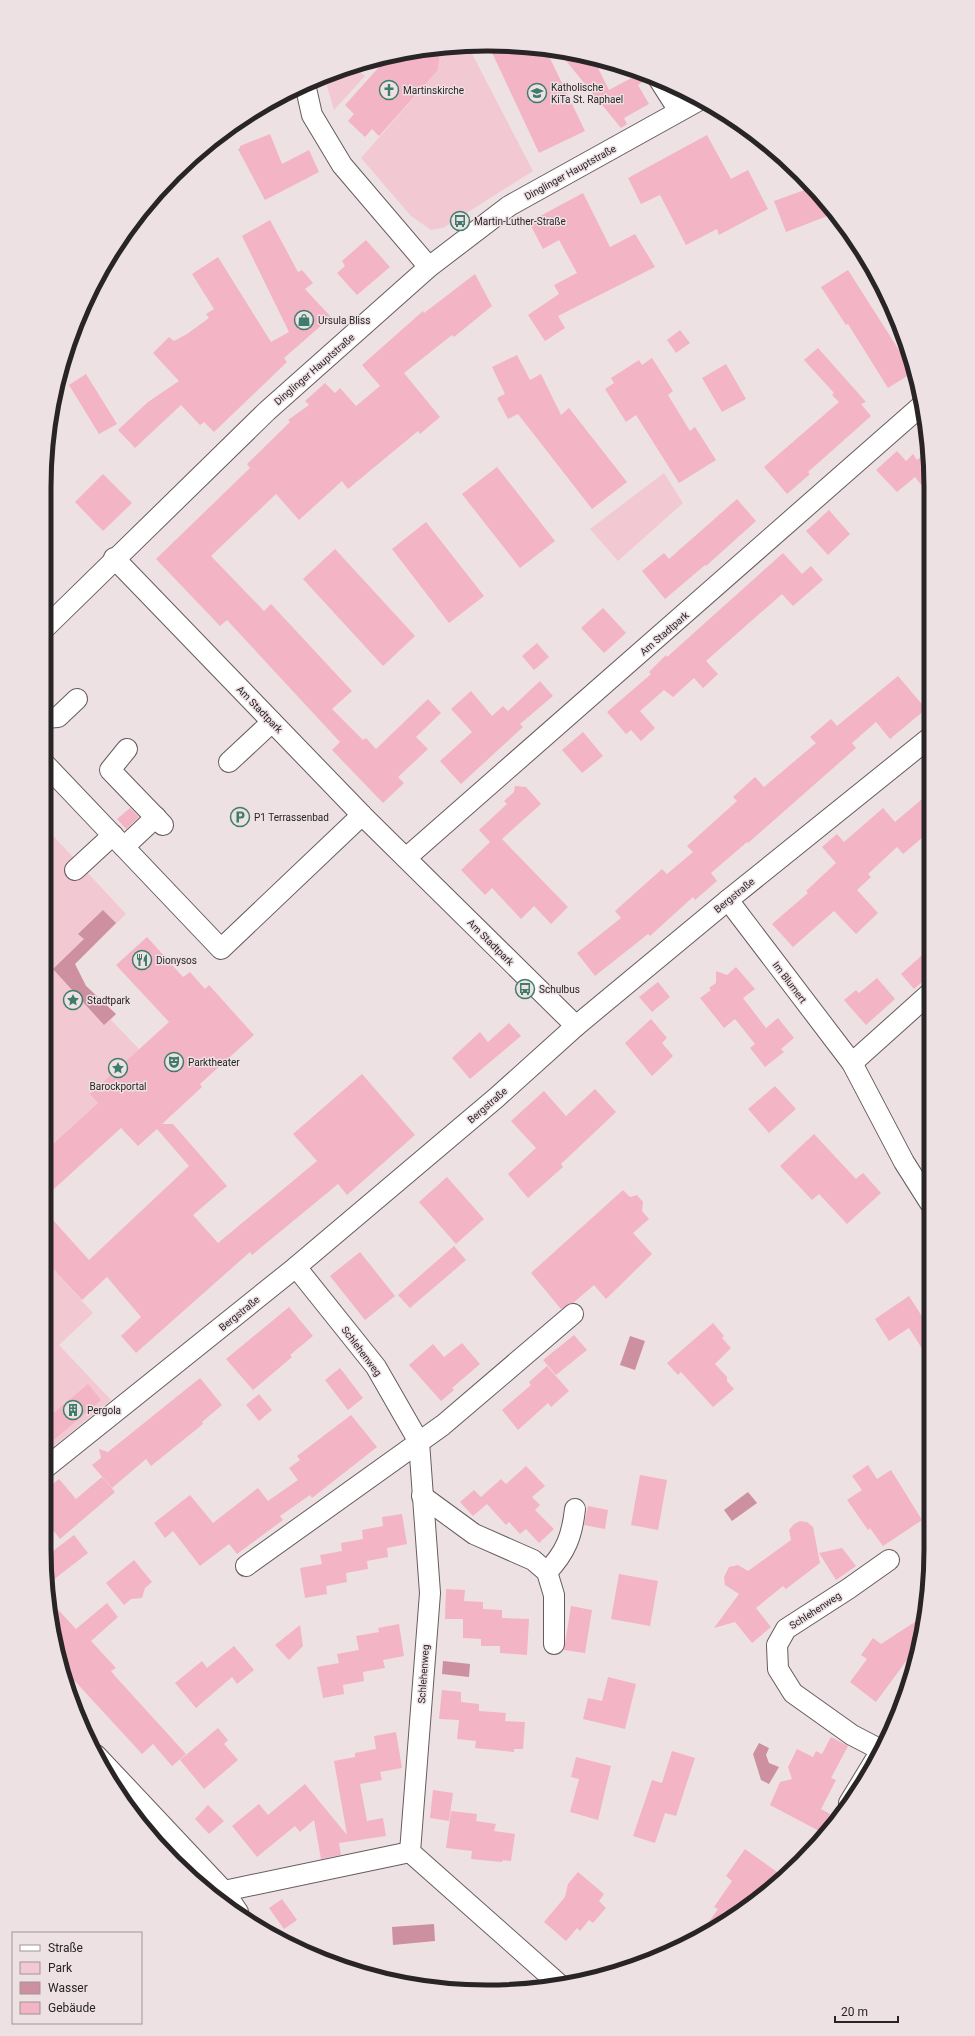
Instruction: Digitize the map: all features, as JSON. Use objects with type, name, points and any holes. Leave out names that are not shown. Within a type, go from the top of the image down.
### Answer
[{"type":"street","points":[[665,88],[679,111]]},
{"type":"street","points":[[307,90],[312,114],[342,165],[429,267]]},
{"type":"street","name":"Dinglinger Hauptstraße","points":[[51,622],[114,558],[267,410],[429,267],[509,206],[695,103]]},
{"type":"street","name":"Am Stadtpark","points":[[406,858],[917,409]]},
{"type":"street","name":"Am Stadtpark","points":[[114,558],[362,815],[576,1026]]},
{"type":"street","points":[[51,718],[58,717],[77,699]]},
{"type":"street","points":[[229,762],[272,722]]},
{"type":"street","name":"Bergstraße","points":[[51,1462],[296,1267],[490,1103],[576,1026],[728,900],[924,742]]},
{"type":"street","points":[[75,870],[119,841],[159,821],[110,770],[127,749]]},
{"type":"street","points":[[51,770],[221,949],[362,815]]},
{"type":"street","name":"Im Blumert","points":[[728,900],[852,1063],[904,1162],[924,1194]]},
{"type":"street","points":[[852,1063],[924,998]]},
{"type":"street","name":"Schlehenweg","points":[[296,1267],[376,1367],[419,1442],[430,1593],[410,1852]]},
{"type":"street","points":[[246,1566],[443,1425],[573,1314]]},
{"type":"street","points":[[422,1496],[474,1534],[533,1560],[547,1572],[554,1595],[554,1644]]},
{"type":"street","points":[[547,1572],[567,1546],[573,1528],[574,1509]]},
{"type":"street","name":"Schlehenweg","points":[[876,1748],[852,1735],[793,1693],[778,1669],[777,1645],[786,1629],[848,1590],[889,1560]]},
{"type":"street","points":[[113,1773],[224,1891],[231,1901]]},
{"type":"street","points":[[224,1891],[410,1852],[554,1980]]},
{"type":"green space","points":[[471,52],[533,171],[443,228],[431,230],[411,216],[361,158],[438,70],[440,54]]},
{"type":"green space","points":[[359,71],[365,76],[334,110],[326,82]]},
{"type":"green space","points":[[664,473],[683,503],[618,561],[590,529]]},
{"type":"green space","name":"Stadtpark","points":[[51,834],[126,914],[75,964],[86,986],[116,1014],[111,1020],[139,1049],[98,1103],[51,1146]]},
{"type":"green space","points":[[51,1267],[93,1313],[59,1345],[111,1400],[51,1448]]},
{"type":"water","points":[[103,910],[116,923],[75,964],[86,986],[116,1014],[104,1025],[53,969],[84,939],[78,934]]},
{"type":"water","points":[[630,1336],[645,1341],[635,1370],[620,1365]]},
{"type":"water","points":[[748,1492],[757,1503],[732,1521],[724,1510]]},
{"type":"water","points":[[443,1661],[470,1664],[469,1677],[442,1674]]},
{"type":"water","points":[[759,1743],[769,1748],[766,1755],[769,1763],[779,1767],[769,1784],[761,1780],[753,1754]]},
{"type":"water","points":[[434,1924],[435,1941],[393,1945],[392,1927]]},
{"type":"building","points":[[491,51],[549,56],[585,131],[539,153]]},
{"type":"building","name":"Martinskirche","points":[[440,54],[438,70],[379,136],[372,129],[365,137],[348,121],[354,114],[345,105],[381,64],[402,59]]},
{"type":"building","points":[[563,58],[597,65],[609,90],[634,76],[643,80],[644,81],[638,85],[649,104],[624,118],[627,124],[621,128]]},
{"type":"building","points":[[270,134],[282,164],[309,150],[319,172],[265,200],[238,149],[240,146]]},
{"type":"building","points":[[707,135],[731,179],[748,170],[768,209],[719,235],[717,229],[686,245],[660,195],[641,204],[628,178]]},
{"type":"building","points":[[806,189],[829,215],[786,232],[774,201]]},
{"type":"building","points":[[583,193],[610,247],[635,234],[655,267],[558,316],[565,328],[545,341],[528,315],[559,294],[554,285],[577,273],[559,240],[543,249],[529,222]]},
{"type":"building","points":[[270,220],[298,272],[302,270],[313,283],[305,289],[331,317],[284,358],[287,362],[214,432],[204,422],[200,425],[181,405],[135,448],[118,430],[148,402],[179,381],[153,353],[169,337],[174,341],[187,334],[209,318],[206,314],[214,309],[192,274],[218,257],[271,342],[289,332],[242,236]]},
{"type":"building","points":[[366,240],[390,267],[357,295],[337,273],[345,266],[342,261]]},
{"type":"building","points":[[848,270],[904,358],[909,375],[888,388],[848,324],[846,325],[821,287]]},
{"type":"building","points":[[475,274],[492,306],[454,337],[452,335],[404,373],[440,417],[420,434],[418,431],[348,489],[342,481],[299,520],[276,494],[211,556],[264,611],[271,604],[352,691],[332,709],[363,740],[366,738],[376,749],[428,699],[441,713],[416,737],[428,749],[398,777],[404,783],[383,803],[332,750],[340,742],[227,620],[220,626],[156,559],[250,468],[247,464],[290,422],[288,420],[309,405],[305,401],[325,383],[335,393],[340,388],[356,406],[380,386],[362,365],[423,311],[424,313]]},
{"type":"building","points":[[680,330],[690,343],[676,353],[667,340]]},
{"type":"building","points":[[818,348],[866,402],[861,404],[871,416],[808,472],[810,474],[787,494],[764,467],[839,402],[832,395],[834,393],[804,360]]},
{"type":"building","points":[[517,355],[530,380],[541,374],[561,415],[569,408],[627,482],[592,509],[518,414],[508,419],[497,398],[505,394],[492,367]]},
{"type":"building","points":[[652,358],[673,391],[668,395],[690,431],[695,427],[716,460],[679,483],[636,415],[626,422],[605,389],[614,383],[611,378],[639,360],[642,365]]},
{"type":"building","points":[[726,364],[746,399],[722,412],[702,378]]},
{"type":"building","points":[[86,374],[117,424],[99,434],[69,385]]},
{"type":"building","points":[[897,451],[906,461],[913,454],[917,460],[923,456],[924,488],[915,477],[897,492],[876,470]]},
{"type":"building","points":[[497,467],[555,541],[520,568],[462,494]]},
{"type":"building","points":[[103,474],[132,503],[103,531],[75,502]]},
{"type":"building","points":[[737,499],[756,521],[706,566],[705,565],[665,599],[642,571],[664,553],[669,559]]},
{"type":"building","points":[[829,510],[850,534],[828,555],[806,531]]},
{"type":"building","points":[[426,522],[484,596],[449,623],[392,549]]},
{"type":"building","points":[[335,549],[415,636],[383,666],[303,579]]},
{"type":"building","points":[[783,553],[802,574],[811,566],[823,580],[793,606],[782,594],[706,661],[718,674],[703,688],[694,678],[673,697],[664,690],[640,711],[655,728],[641,741],[631,730],[626,734],[607,712],[651,674],[649,672],[666,655],[667,657]]},
{"type":"building","points":[[603,608],[626,633],[604,653],[581,628]]},
{"type":"building","points":[[537,643],[549,657],[534,670],[522,656]]},
{"type":"building","points":[[898,676],[924,707],[924,711],[890,739],[876,722],[852,743],[856,748],[748,843],[747,842],[711,873],[717,881],[695,900],[693,897],[650,936],[648,934],[595,976],[577,953],[621,918],[615,911],[662,869],[667,874],[693,852],[687,846],[737,801],[733,797],[755,777],[764,787],[816,743],[810,737],[831,719],[837,726]]},
{"type":"building","points":[[540,681],[553,696],[520,724],[523,727],[461,784],[440,761],[472,732],[451,709],[471,691],[492,716],[503,706],[508,711]]},
{"type":"building","points":[[583,732],[603,756],[582,773],[562,750]]},
{"type":"building","points":[[515,786],[526,787],[541,804],[502,839],[568,907],[551,924],[534,906],[521,919],[492,888],[485,895],[461,870],[490,842],[479,830],[507,804],[504,801],[514,792]]},
{"type":"building","points":[[924,797],[924,836],[903,854],[897,847],[868,874],[871,877],[857,890],[878,913],[856,934],[834,911],[793,947],[772,924],[808,893],[806,891],[836,863],[822,847],[837,834],[844,842],[883,808],[895,822]]},
{"type":"building","points":[[130,808],[139,817],[126,829],[117,819]]},
{"type":"building","points":[[147,937],[183,977],[190,972],[205,989],[209,985],[254,1035],[200,1084],[202,1087],[162,1124],[173,1124],[227,1186],[193,1215],[218,1243],[317,1161],[293,1134],[362,1074],[415,1135],[347,1195],[338,1184],[252,1255],[250,1252],[136,1353],[121,1336],[141,1317],[107,1277],[82,1300],[51,1267],[51,1218],[89,1260],[189,1166],[157,1129],[138,1146],[121,1128],[51,1192],[51,1146],[98,1103],[90,1094],[169,1022],[116,965]]},
{"type":"building","points":[[924,953],[924,980],[914,989],[901,974]]},
{"type":"building","points":[[736,967],[755,989],[743,998],[766,1028],[778,1018],[794,1038],[781,1049],[784,1052],[765,1067],[750,1048],[755,1044],[735,1019],[724,1028],[700,998],[711,990],[709,988],[716,983],[716,971],[727,975]]},
{"type":"building","points":[[877,978],[895,999],[866,1025],[844,1000],[856,990],[859,993]]},
{"type":"building","points":[[658,982],[670,997],[652,1012],[639,997]]},
{"type":"building","points":[[651,1019],[667,1038],[662,1043],[673,1056],[652,1076],[625,1043]]},
{"type":"building","points":[[509,1023],[521,1036],[470,1079],[452,1058],[480,1032],[488,1042]]},
{"type":"building","points":[[775,1086],[796,1109],[769,1133],[748,1109]]},
{"type":"building","points":[[595,1089],[616,1112],[561,1164],[563,1167],[528,1198],[508,1174],[536,1148],[511,1121],[544,1091],[566,1116]]},
{"type":"building","points":[[814,1134],[856,1179],[863,1173],[881,1193],[847,1224],[819,1194],[812,1200],[780,1166]]},
{"type":"building","points":[[447,1177],[484,1219],[456,1244],[419,1202]]},
{"type":"building","points":[[623,1190],[630,1197],[637,1195],[643,1202],[642,1211],[649,1219],[633,1233],[652,1254],[606,1299],[594,1285],[573,1303],[561,1309],[531,1273]]},
{"type":"building","points":[[454,1246],[466,1260],[410,1308],[398,1295]]},
{"type":"building","points":[[360,1252],[395,1296],[365,1320],[330,1276]]},
{"type":"building","points":[[909,1296],[924,1320],[924,1352],[909,1328],[889,1341],[875,1319]]},
{"type":"building","points":[[289,1307],[313,1336],[290,1355],[292,1357],[253,1390],[226,1359]]},
{"type":"building","points":[[713,1323],[724,1336],[722,1338],[731,1348],[715,1364],[727,1377],[727,1381],[734,1389],[713,1407],[681,1372],[678,1375],[667,1363]]},
{"type":"building","points":[[574,1335],[587,1350],[556,1375],[543,1360]]},
{"type":"building","points":[[462,1343],[480,1364],[452,1388],[454,1390],[441,1401],[409,1365],[433,1344],[444,1357]]},
{"type":"building","points":[[547,1366],[569,1391],[551,1407],[548,1403],[518,1430],[502,1410],[531,1385],[529,1382]]},
{"type":"building","points":[[340,1368],[363,1398],[348,1410],[325,1380]]},
{"type":"building","points":[[200,1378],[222,1405],[202,1422],[203,1424],[151,1466],[146,1459],[112,1488],[92,1465],[101,1458],[99,1449],[108,1452]]},
{"type":"building","name":"Pergola","points":[[88,1384],[101,1400],[51,1442],[51,1415]]},
{"type":"building","points":[[259,1394],[272,1410],[259,1421],[246,1405]]},
{"type":"building","points":[[351,1415],[377,1447],[312,1498],[310,1495],[280,1516],[283,1520],[237,1554],[229,1544],[200,1566],[173,1531],[165,1538],[154,1523],[190,1495],[213,1523],[258,1488],[268,1501],[298,1480],[289,1468],[300,1460],[297,1456]]},
{"type":"building","points":[[868,1465],[877,1479],[891,1470],[922,1520],[883,1546],[870,1528],[868,1530],[847,1500],[862,1490],[852,1476]]},
{"type":"building","points":[[526,1466],[545,1486],[532,1497],[540,1505],[535,1510],[554,1529],[539,1543],[526,1529],[520,1534],[509,1522],[506,1525],[487,1504],[473,1516],[460,1502],[474,1490],[481,1497],[501,1479],[506,1484]]},
{"type":"building","points":[[640,1475],[667,1480],[658,1530],[631,1525]]},
{"type":"building","points":[[102,1477],[115,1492],[60,1539],[51,1528],[51,1485],[59,1479],[76,1499]]},
{"type":"building","points":[[588,1506],[608,1510],[605,1529],[584,1525]]},
{"type":"building","points":[[402,1514],[407,1544],[387,1548],[388,1557],[367,1561],[368,1569],[346,1573],[347,1582],[326,1586],[327,1594],[305,1598],[300,1568],[322,1564],[320,1555],[342,1551],[341,1543],[363,1539],[362,1530],[383,1526],[382,1517]]},
{"type":"building","points":[[800,1521],[807,1522],[813,1527],[820,1563],[786,1589],[783,1586],[756,1608],[771,1627],[752,1643],[735,1622],[714,1628],[739,1594],[725,1585],[724,1577],[729,1567],[738,1565],[748,1571],[791,1540],[789,1530],[794,1524]]},
{"type":"building","points":[[74,1535],[88,1553],[52,1581],[51,1552]]},
{"type":"building","points":[[842,1548],[856,1566],[836,1580],[819,1553]]},
{"type":"building","points":[[134,1560],[152,1582],[145,1588],[142,1598],[131,1599],[124,1605],[106,1583]]},
{"type":"building","points":[[619,1574],[658,1581],[650,1626],[611,1619]]},
{"type":"building","points":[[446,1589],[465,1590],[464,1601],[483,1602],[483,1609],[502,1610],[502,1618],[529,1619],[527,1655],[500,1653],[500,1646],[481,1646],[481,1639],[463,1638],[463,1619],[445,1619]]},
{"type":"building","points":[[107,1603],[118,1617],[91,1641],[116,1668],[111,1671],[115,1676],[186,1754],[172,1766],[153,1744],[142,1754],[70,1676],[59,1634],[55,1607],[76,1629]]},
{"type":"building","points":[[571,1606],[592,1610],[585,1653],[564,1650]]},
{"type":"building","points":[[918,1620],[911,1655],[876,1702],[850,1682],[867,1659],[861,1655],[873,1638],[881,1644]]},
{"type":"building","points":[[399,1624],[404,1656],[383,1660],[385,1668],[363,1672],[364,1681],[343,1685],[344,1694],[323,1698],[317,1667],[339,1663],[337,1654],[359,1650],[356,1636],[379,1632],[378,1628]]},
{"type":"building","points":[[300,1625],[303,1646],[289,1660],[275,1645]]},
{"type":"building","points":[[234,1646],[254,1670],[237,1684],[232,1677],[196,1708],[175,1683],[202,1661],[207,1668]]},
{"type":"building","points":[[608,1677],[636,1684],[625,1729],[583,1719],[588,1698],[602,1701]]},
{"type":"building","points":[[442,1690],[461,1692],[461,1702],[479,1704],[479,1711],[506,1713],[505,1721],[525,1722],[523,1749],[514,1749],[514,1752],[475,1748],[476,1741],[457,1739],[459,1720],[439,1719]]},
{"type":"building","points":[[218,1728],[228,1740],[224,1744],[238,1760],[204,1789],[180,1760]]},
{"type":"building","points":[[396,1732],[402,1768],[380,1772],[382,1780],[360,1784],[367,1821],[383,1818],[386,1836],[339,1843],[341,1855],[321,1859],[314,1820],[300,1832],[295,1826],[257,1857],[232,1826],[259,1804],[268,1815],[305,1784],[347,1835],[334,1761],[355,1757],[355,1753],[376,1749],[374,1736]]},
{"type":"building","points":[[831,1737],[848,1746],[831,1778],[836,1780],[821,1809],[830,1814],[820,1831],[770,1805],[780,1782],[792,1779],[788,1767],[797,1749],[813,1757],[816,1751],[822,1754]]},
{"type":"building","points":[[672,1751],[695,1758],[676,1816],[665,1813],[655,1843],[633,1836],[652,1780],[662,1783]]},
{"type":"building","points":[[576,1757],[611,1766],[598,1820],[570,1812],[579,1779],[571,1777]]},
{"type":"building","points":[[433,1790],[453,1793],[449,1821],[430,1818]]},
{"type":"building","points":[[208,1805],[224,1821],[209,1834],[195,1819]]},
{"type":"building","points":[[451,1811],[477,1814],[476,1821],[496,1824],[494,1831],[515,1834],[511,1861],[503,1860],[502,1862],[471,1859],[472,1851],[446,1848]]},
{"type":"building","points":[[745,1849],[779,1873],[753,1895],[705,1928],[718,1909],[714,1907],[732,1881],[726,1876]]},
{"type":"building","points":[[578,1872],[604,1894],[599,1901],[606,1908],[593,1923],[589,1920],[580,1931],[577,1928],[566,1941],[544,1922],[565,1897],[568,1884]]},
{"type":"building","points":[[282,1899],[297,1920],[284,1929],[269,1908]]},
{"type":"place","name":"Martinskirche","points":[[389,90]]},
{"type":"place","name":"Katholische KiTa St. Raphael","points":[[537,93]]},
{"type":"place","name":"Martin-Luther-Straße","points":[[460,221]]},
{"type":"place","name":"Ursula Bliss","points":[[304,320]]},
{"type":"place","name":"P1 Terrassenbad","points":[[240,817]]},
{"type":"place","name":"Dionysos","points":[[142,960]]},
{"type":"place","name":"Schulbus","points":[[525,989]]},
{"type":"place","name":"Stadtpark","points":[[73,1000]]},
{"type":"place","name":"Parktheater","points":[[174,1062]]},
{"type":"place","name":"Barockportal","points":[[118,1068]]},
{"type":"place","name":"Pergola","points":[[73,1410]]}]
